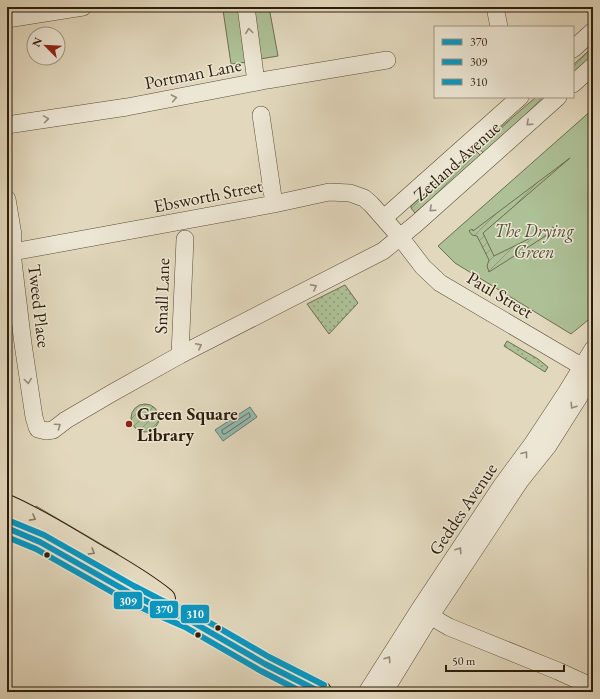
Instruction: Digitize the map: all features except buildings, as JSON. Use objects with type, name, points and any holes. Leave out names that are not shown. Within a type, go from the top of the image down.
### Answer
[{"type":"main road","points":[[7,506],[43,524],[143,583],[189,620]]},
{"type":"main road","points":[[7,528],[40,542],[136,597],[189,620],[271,667],[320,692]]},
{"type":"street","points":[[7,19],[83,7]]},
{"type":"street","points":[[246,7],[256,82]]},
{"type":"street","points":[[495,7],[499,26]]},
{"type":"street","points":[[574,48],[593,31]]},
{"type":"street","name":"Portman Lane","points":[[7,125],[127,107],[256,82],[387,60]]},
{"type":"street","points":[[574,83],[593,66]]},
{"type":"street","name":"Zetland Avenue","points":[[384,218],[519,98]]},
{"type":"street","name":"Zetland Avenue","points":[[34,417],[38,429],[46,431],[53,430],[66,420],[180,355],[384,251],[557,98]]},
{"type":"street","points":[[261,115],[274,204]]},
{"type":"street","name":"Ebsworth Street","points":[[9,253],[274,204],[329,192],[350,193],[364,198],[400,237]]},
{"type":"street","name":"Tweed Place","points":[[7,199],[13,235],[9,253],[34,417]]},
{"type":"street","name":"Paul Street","points":[[400,237],[423,267],[440,283],[589,371]]},
{"type":"street","name":"Small Lane","points":[[180,355],[185,238]]},
{"type":"street","name":"Geddes Avenue","points":[[384,692],[430,616],[520,481],[548,446],[579,398],[589,371],[593,348]]},
{"type":"street","name":"Geddes Avenue","points":[[367,692],[502,485],[533,444],[566,394],[589,371]]},
{"type":"street","points":[[430,616],[449,626],[593,687]]},
{"type":"green space","points":[[241,7],[249,62],[231,64],[223,10]]},
{"type":"green space","points":[[252,7],[269,7],[278,56],[260,59]]},
{"type":"green space","points":[[593,47],[593,59],[574,75],[574,64]]},
{"type":"green space","points":[[535,98],[546,98],[484,154],[478,147]]},
{"type":"green space","name":"The Drying Green","points":[[593,109],[593,316],[571,334],[455,263],[438,246]]},
{"type":"green space","points":[[475,150],[481,156],[415,213],[411,206]]},
{"type":"green space","points":[[570,158],[483,233],[494,256],[553,227],[555,230],[489,272],[487,266],[489,260],[477,236],[472,235],[469,231],[472,229],[473,231]]},
{"type":"green space","points":[[345,285],[358,303],[329,334],[307,304]]},
{"type":"green space","points":[[507,341],[538,359],[548,367],[545,372],[504,346]]},
{"type":"green space","points":[[145,404],[155,408],[159,418],[155,428],[145,432],[135,428],[131,418],[135,408]]},
{"type":"green space","points":[[36,506],[118,554],[116,557],[35,509]]},
{"type":"water","points":[[250,407],[257,417],[223,441],[215,430]]},
{"type":"transit line","name":"310","points":[[10,521],[44,535],[134,586],[161,600],[193,613],[269,657],[324,685]]},
{"type":"transit line","name":"370","points":[[7,528],[40,542],[130,593],[189,620],[265,664],[320,692]]},
{"type":"transit line","name":"309","points":[[7,537],[36,549],[126,600],[185,627],[261,671],[302,692]]},
{"type":"place","name":"Green Square Library","points":[[129,424]]}]
